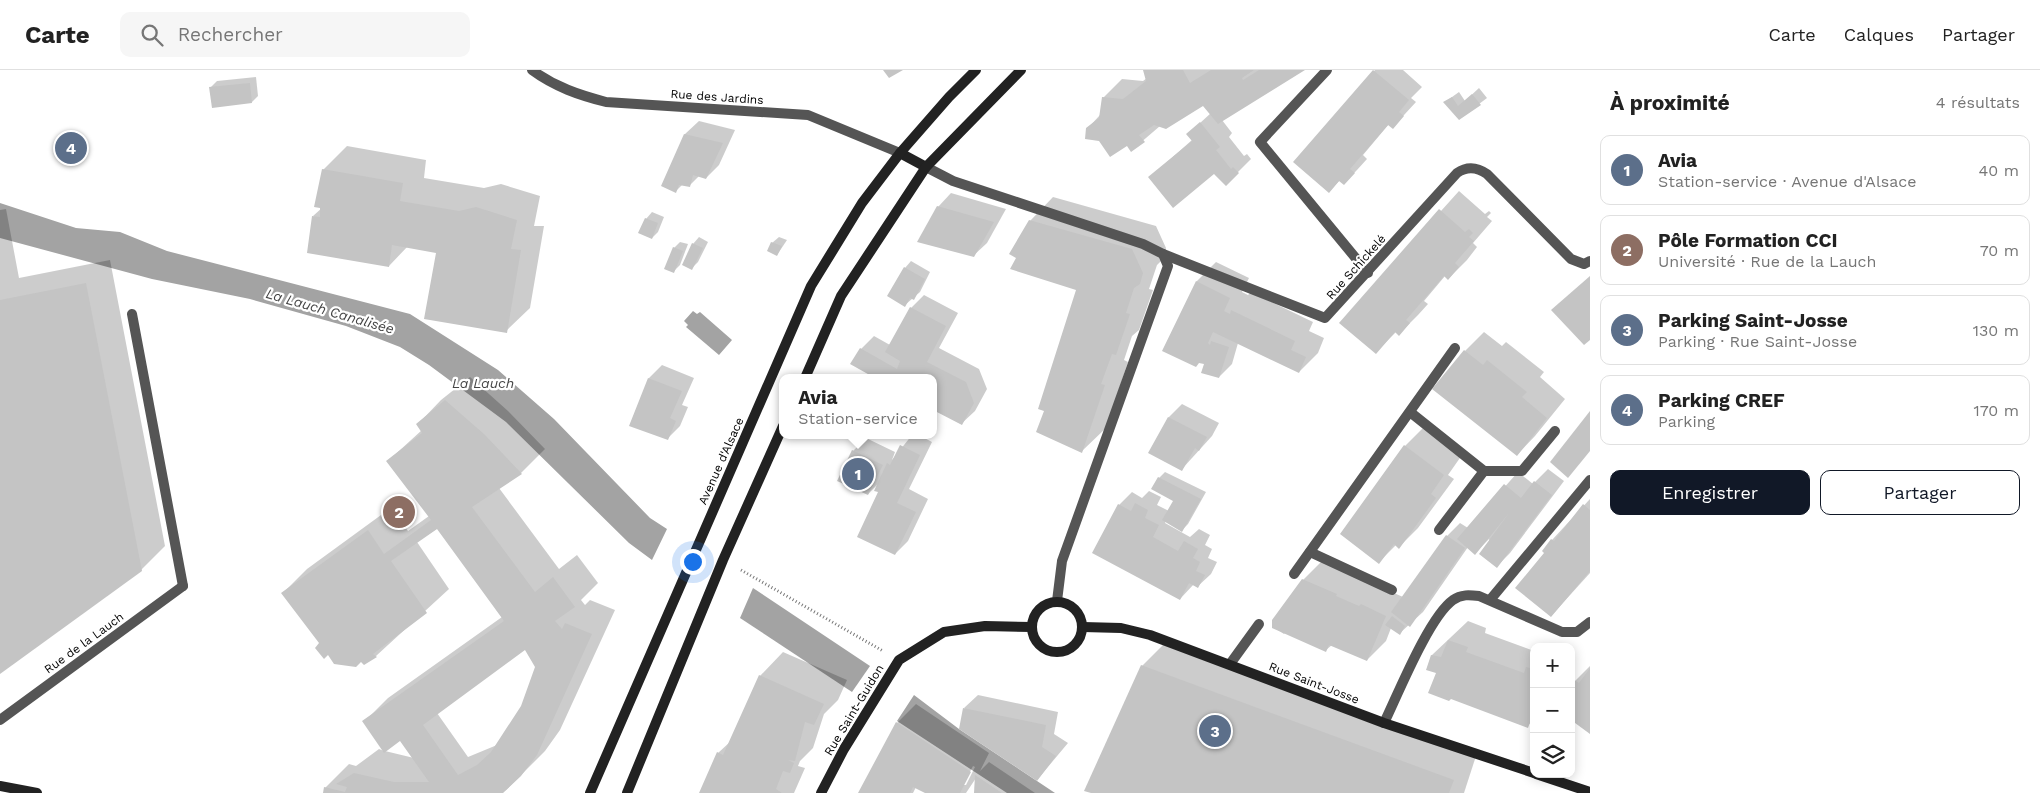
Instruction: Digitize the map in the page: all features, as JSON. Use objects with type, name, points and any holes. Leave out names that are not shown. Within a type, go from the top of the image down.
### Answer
[{"type":"main road","name":"Avenue d'Alsace","points":[[590,793],[812,286],[862,203],[900,153],[976,70]]},
{"type":"main road","points":[[807,374],[841,296],[886,224],[926,167],[1021,70]]},
{"type":"main road","points":[[900,153],[926,167]]},
{"type":"main road","points":[[626,793],[779,435]]},
{"type":"main road","points":[[1057,601],[1072,606],[1078,612],[1083,627],[1078,642],[1066,651],[1058,652],[1050,651],[1037,642],[1032,627],[1036,612],[1042,606],[1057,601]]},
{"type":"main road","name":"Rue Saint-Guidon","points":[[821,793],[844,749],[899,660],[944,632],[985,626],[1032,627]]},
{"type":"main road","name":"Rue Saint-Josse","points":[[1083,627],[1121,628],[1150,635],[1384,723],[1530,772]]},
{"type":"main road","name":"Rue Saint-Josse","points":[[1547,778],[1590,792]]},
{"type":"main road","points":[[0,786],[37,793]]},
{"type":"street","name":"Rue des Jardins","points":[[532,70],[547,81],[576,94],[606,102],[808,115],[900,153]]},
{"type":"street","points":[[1327,70],[1260,142],[1368,273]]},
{"type":"street","name":"Rue Schickelé","points":[[926,167],[953,181],[1143,244],[1163,254],[1326,318],[1457,173],[1464,168],[1477,169],[1487,174],[1576,263],[1584,264],[1590,261]]},
{"type":"street","points":[[1057,601],[1062,561],[1168,266],[1163,254]]},
{"type":"street","name":"Rue de la Lauch","points":[[0,720],[183,586],[132,314]]},
{"type":"street","points":[[1294,574],[1455,348]]},
{"type":"street","points":[[1410,412],[1484,471],[1522,471],[1556,431]]},
{"type":"street","points":[[1439,530],[1484,471]]},
{"type":"street","points":[[1490,600],[1590,480]]},
{"type":"street","points":[[1310,552],[1392,590]]},
{"type":"street","points":[[1384,723],[1428,634],[1443,610],[1454,599],[1467,594],[1490,600],[1562,632],[1576,632],[1590,622]]},
{"type":"street","points":[[1230,664],[1259,624]]},
{"type":"path","points":[[724,560],[899,660]]},
{"type":"water","name":"La Lauch","points":[[0,203],[76,228],[120,232],[167,251],[410,314],[498,370],[554,419],[650,518],[667,529],[652,560],[629,543],[506,422],[429,365],[400,347],[346,326],[250,299],[152,279],[0,238]]},
{"type":"water","points":[[693,311],[697,314],[700,312],[732,340],[719,355],[686,327],[688,325],[684,321]]},
{"type":"water","points":[[753,588],[870,666],[852,692],[740,618]]},
{"type":"water","points":[[914,695],[959,729],[1055,793],[1007,793],[897,721]]},
{"type":"building","points":[[883,70],[903,70],[889,78]]},
{"type":"building","points":[[1143,70],[1183,70],[1190,83],[1211,70],[1254,70],[1242,78],[1243,80],[1259,70],[1305,70],[1218,124],[1203,106],[1166,129],[1154,125],[1139,135],[1145,142],[1131,152],[1127,146],[1110,157],[1099,141],[1085,139],[1086,128],[1099,118],[1102,97],[1123,99],[1146,81]]},
{"type":"building","points":[[1373,70],[1409,100],[1399,112],[1404,116],[1393,129],[1388,125],[1350,169],[1355,173],[1344,185],[1339,181],[1329,193],[1293,162]]},
{"type":"building","points":[[250,83],[252,103],[212,108],[209,87]]},
{"type":"building","points":[[1472,94],[1481,105],[1459,120],[1443,102],[1452,97],[1458,106]]},
{"type":"building","points":[[1200,122],[1220,147],[1216,150],[1231,169],[1233,167],[1239,173],[1226,186],[1214,174],[1173,208],[1148,177],[1192,141],[1186,134]]},
{"type":"building","points":[[684,134],[723,143],[706,179],[693,175],[690,187],[679,185],[676,193],[661,186]]},
{"type":"building","points":[[322,169],[403,183],[400,201],[459,211],[476,207],[517,220],[511,249],[521,250],[507,333],[424,319],[436,253],[392,245],[389,267],[307,253],[312,216],[320,217],[320,208],[314,207]]},
{"type":"building","points":[[937,206],[994,222],[974,257],[917,242]]},
{"type":"building","points":[[1439,209],[1465,232],[1469,229],[1473,233],[1469,237],[1474,241],[1455,263],[1459,267],[1448,280],[1444,276],[1406,320],[1410,323],[1399,336],[1395,332],[1376,354],[1339,323]]},
{"type":"building","points":[[645,218],[658,223],[652,239],[638,233]]},
{"type":"building","points":[[1029,220],[1132,249],[1143,273],[1140,284],[1134,288],[1126,313],[1130,314],[1116,355],[1112,354],[1101,384],[1105,385],[1082,453],[1036,432],[1044,411],[1038,409],[1076,290],[1010,269],[1016,258],[1009,254]]},
{"type":"building","points":[[771,242],[782,246],[777,256],[767,251]]},
{"type":"building","points":[[692,243],[703,248],[692,270],[682,265]]},
{"type":"building","points":[[673,247],[683,251],[674,273],[664,269]]},
{"type":"building","points":[[904,267],[925,279],[914,300],[910,298],[905,307],[887,296]]},
{"type":"building","points":[[1590,276],[1590,340],[1584,345],[1551,310]]},
{"type":"building","points":[[1196,281],[1230,298],[1224,311],[1230,314],[1231,310],[1295,341],[1291,350],[1306,357],[1299,373],[1213,332],[1208,343],[1210,345],[1211,341],[1229,347],[1219,378],[1201,373],[1204,364],[1199,363],[1196,367],[1162,351]]},
{"type":"building","points":[[86,283],[142,571],[0,674],[0,300]]},
{"type":"building","points":[[910,307],[946,326],[927,362],[966,382],[974,403],[962,425],[937,412],[937,374],[868,374],[850,364],[860,348],[897,369],[900,361],[885,352]]},
{"type":"building","points":[[1464,350],[1483,365],[1487,360],[1527,392],[1522,397],[1547,418],[1517,456],[1432,389]]},
{"type":"building","points":[[648,378],[682,391],[670,418],[676,421],[668,440],[629,426]]},
{"type":"building","points":[[445,400],[484,434],[522,474],[472,507],[535,592],[553,577],[575,607],[555,621],[562,629],[565,623],[592,634],[537,755],[521,776],[503,793],[323,793],[324,787],[345,792],[347,787],[336,784],[354,773],[394,782],[429,782],[400,741],[384,753],[362,721],[504,621],[437,529],[391,561],[427,613],[373,654],[377,657],[364,665],[361,662],[356,667],[334,664],[328,655],[324,659],[315,648],[319,643],[281,593],[368,530],[384,554],[431,520],[386,461],[422,433],[416,424]],"holes":[[[525,650],[535,667],[521,706],[491,752],[477,765],[458,775],[423,725]]]},
{"type":"building","points":[[1590,411],[1590,451],[1568,478],[1550,462]]},
{"type":"building","points":[[1168,417],[1207,437],[1199,451],[1195,448],[1182,471],[1148,453]]},
{"type":"building","points":[[900,445],[920,455],[897,503],[916,512],[895,555],[857,537],[878,492],[874,491],[887,463],[890,465]]},
{"type":"building","points":[[1404,445],[1444,475],[1431,494],[1436,498],[1399,549],[1394,544],[1379,564],[1340,534]]},
{"type":"building","points":[[852,450],[883,465],[868,495],[837,481]]},
{"type":"building","points":[[1158,477],[1201,499],[1182,532],[1162,520],[1173,501],[1151,489]]},
{"type":"building","points":[[1534,481],[1552,495],[1497,568],[1479,554],[1509,513],[1475,555],[1457,539],[1504,484],[1521,498]]},
{"type":"building","points":[[1135,503],[1148,510],[1145,518],[1159,525],[1153,537],[1178,551],[1184,541],[1198,549],[1193,558],[1200,562],[1196,571],[1205,575],[1198,588],[1189,583],[1180,600],[1092,553],[1118,504],[1131,511]]},
{"type":"building","points":[[1583,504],[1590,510],[1590,571],[1551,617],[1515,588],[1544,553],[1542,551],[1551,539],[1554,541]]},
{"type":"building","points":[[1446,535],[1465,548],[1410,627],[1391,612]]},
{"type":"building","points":[[1302,579],[1337,594],[1336,596],[1359,606],[1361,604],[1386,616],[1367,661],[1329,645],[1326,652],[1272,628],[1272,620]]},
{"type":"building","points":[[1392,616],[1405,626],[1400,635],[1385,625]]},
{"type":"building","points":[[1448,640],[1468,647],[1466,652],[1524,673],[1526,667],[1530,668],[1530,722],[1528,728],[1451,699],[1449,701],[1428,693],[1436,673],[1426,670],[1431,655],[1441,657]]},
{"type":"building","points":[[1141,665],[1454,780],[1449,793],[1091,793],[1084,791]]},
{"type":"building","points":[[1590,668],[1590,734],[1575,723],[1575,681],[1579,683]]},
{"type":"building","points":[[759,675],[824,704],[814,725],[805,722],[795,761],[788,760],[794,763],[790,773],[783,771],[776,789],[782,793],[699,793],[717,752],[723,755]]},
{"type":"building","points":[[963,708],[1046,725],[1042,747],[1056,756],[1037,781],[959,729]]},
{"type":"building","points":[[896,722],[971,772],[960,793],[925,793],[913,787],[910,793],[858,793]]},
{"type":"building","points":[[975,775],[1002,793],[974,793]]},
{"type":"place","name":"Parking CREF","points":[[71,148]]},
{"type":"place","name":"Avia","points":[[858,474]]},
{"type":"place","name":"Pôle Formation CCI","points":[[399,512]]},
{"type":"place","name":"Parking Saint-Josse","points":[[1215,731]]},
{"type":"water label","name":"La Lauch Canalisée","points":[[330,311]]}]
